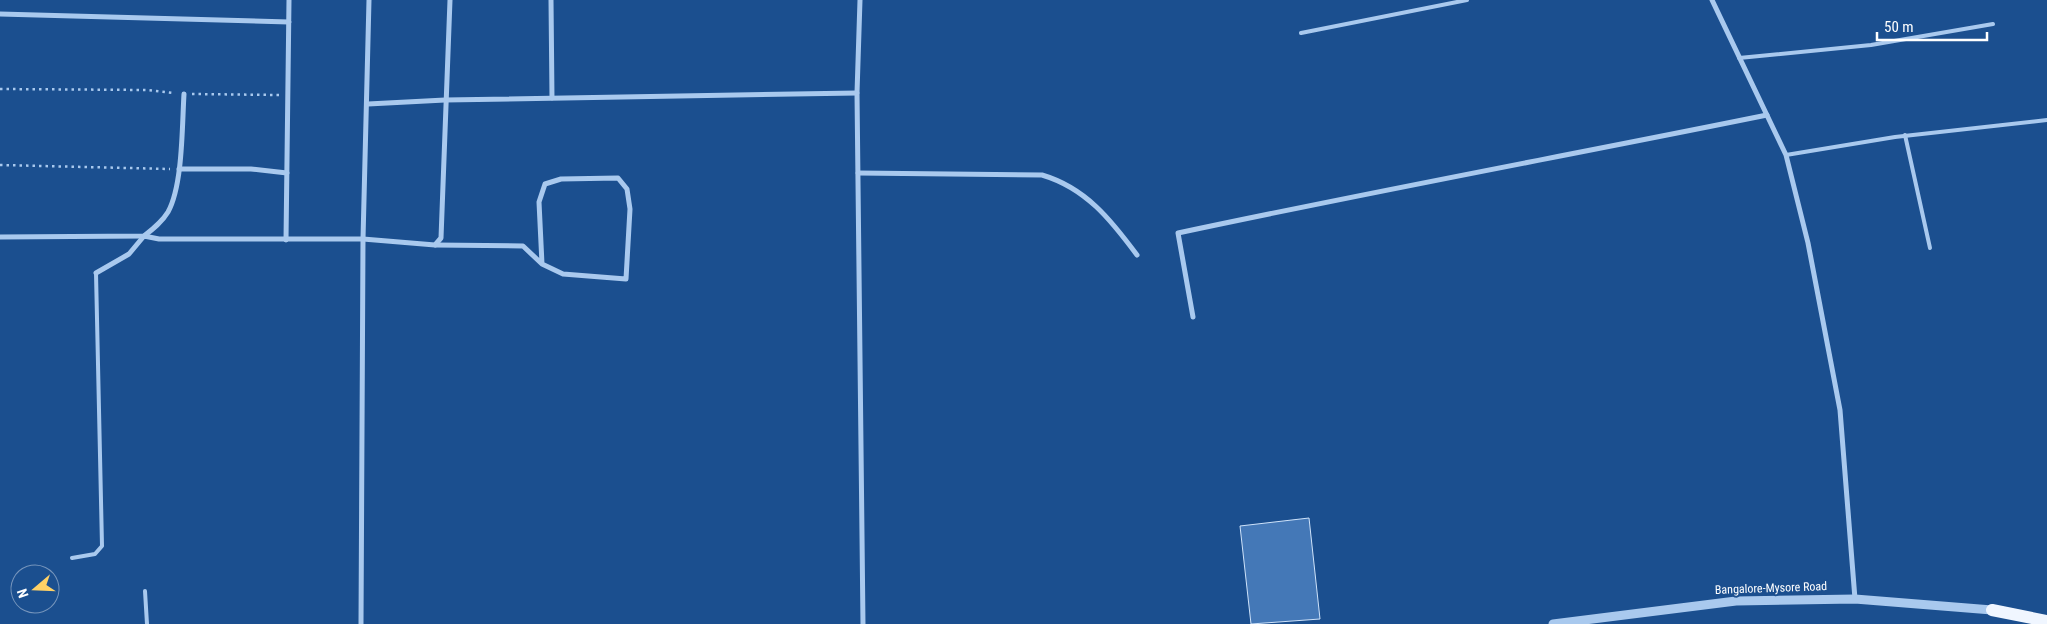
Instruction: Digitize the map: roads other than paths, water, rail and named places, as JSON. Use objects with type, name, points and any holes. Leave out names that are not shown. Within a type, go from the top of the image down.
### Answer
[{"type":"main road","name":"Bangalore-Mysore Road","points":[[1992,610],[2047,614]]},
{"type":"main road","name":"Bangalore-Mysore Road","points":[[1992,610],[2047,621]]},
{"type":"street","points":[[286,240],[289,0]]},
{"type":"street","points":[[361,624],[364,239],[369,0]]},
{"type":"street","points":[[435,245],[441,238],[450,0]]},
{"type":"street","points":[[550,0],[552,98]]},
{"type":"street","points":[[860,0],[857,93],[863,624]]},
{"type":"street","points":[[1712,0],[1786,155],[1808,243],[1840,410],[1854,599]]},
{"type":"street","points":[[0,14],[289,22]]},
{"type":"street","points":[[368,104],[445,100],[857,93]]},
{"type":"street","points":[[96,273],[129,254],[144,236],[159,224],[169,210],[178,169],[184,94]]},
{"type":"street","points":[[1193,317],[1178,232],[1329,201],[1564,157],[1766,115]]},
{"type":"street","points":[[178,169],[251,169],[287,173]]},
{"type":"street","points":[[858,174],[1015,173],[1048,177],[1068,185],[1103,212],[1137,255]]},
{"type":"street","points":[[0,237],[144,236],[159,239],[364,239],[435,245],[523,246],[542,264],[562,274],[626,280],[630,209],[627,189],[618,178],[561,179],[545,184],[539,202],[542,264]]},
{"type":"street","name":"Bangalore-Mysore Road","points":[[1552,624],[1736,601],[1854,599],[1992,610]]},
{"type":"lane","points":[[1301,33],[1467,0]]},
{"type":"lane","points":[[1739,58],[1871,45],[1993,24]]},
{"type":"lane","points":[[1786,155],[1905,136],[2047,120]]},
{"type":"lane","points":[[1905,136],[1930,248]]},
{"type":"lane","points":[[72,558],[95,554],[102,546],[96,273]]},
{"type":"lane","points":[[145,591],[148,624]]}]
